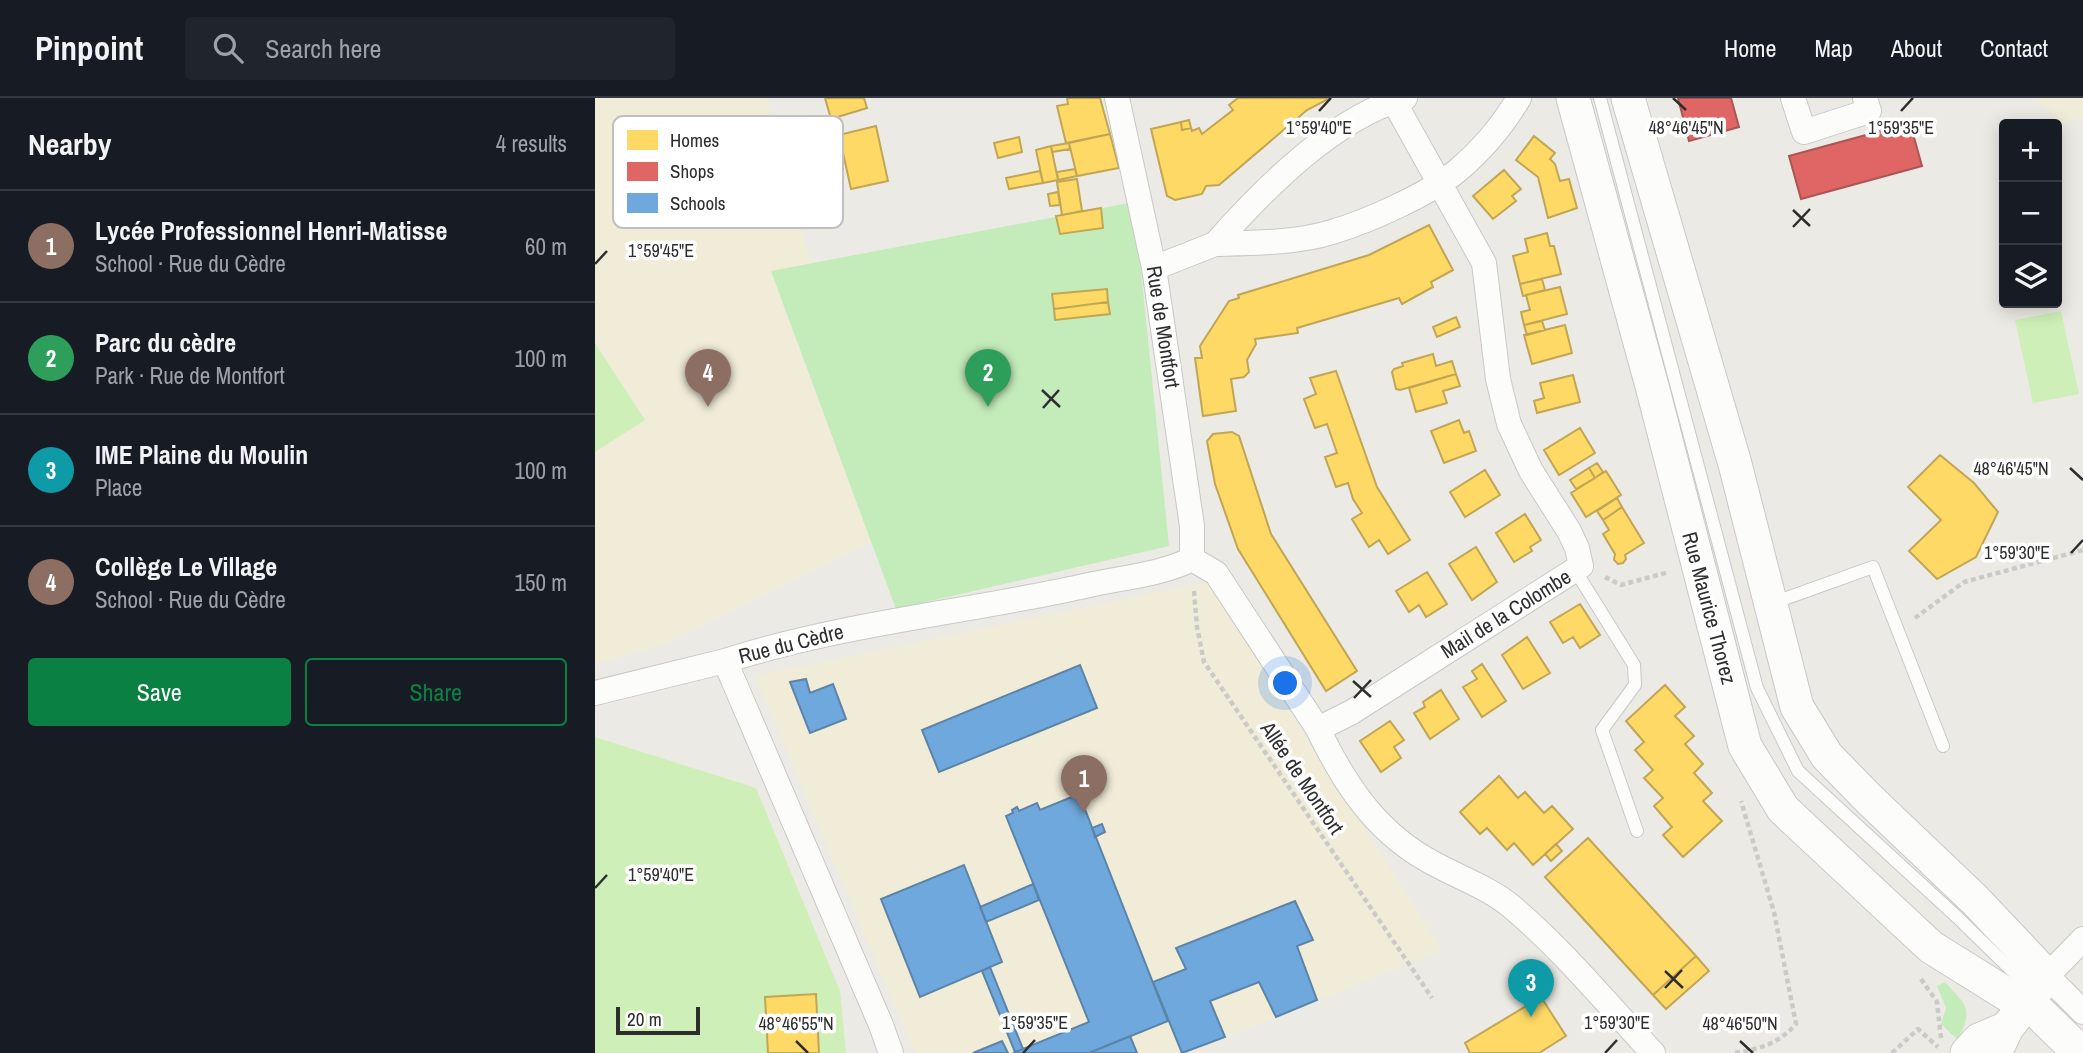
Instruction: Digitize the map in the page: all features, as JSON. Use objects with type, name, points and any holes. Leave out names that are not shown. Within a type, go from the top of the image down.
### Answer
[{"type":"main road","name":"Rue Maurice Thorez","points":[[1573,98],[1652,386],[1745,746],[1783,809],[1931,947],[2021,1011]]},
{"type":"main road","points":[[1628,98],[1735,464],[1797,707],[1827,756],[1975,900],[2021,1011],[1979,1040],[1967,1053]]},
{"type":"street","name":"Rue de Montfort","points":[[1117,98],[1154,268],[1192,526],[1192,559]]},
{"type":"street","points":[[1154,268],[1216,244],[1270,242],[1331,233],[1381,213],[1455,172],[1479,150],[1509,115],[1519,98]]},
{"type":"street","points":[[1793,98],[1804,132],[1869,111],[1865,98]]},
{"type":"street","points":[[1216,244],[1255,198],[1312,149],[1352,123],[1397,99]]},
{"type":"street","name":"Mail de la Colombe","points":[[1318,729],[1352,712],[1578,568],[1577,548],[1569,531],[1531,471],[1509,424],[1498,379],[1485,263],[1397,99]]},
{"type":"street","points":[[1192,559],[1216,573],[1318,729],[1337,768],[1368,812],[1390,836],[1424,858],[1511,905],[1542,934],[1653,1053]]},
{"type":"street","name":"Rue du Cèdre","points":[[891,1053],[725,661],[822,635],[1173,568],[1192,559]]},
{"type":"street","points":[[595,693],[725,661]]},
{"type":"street","points":[[2021,1011],[2083,939]]},
{"type":"street","points":[[2021,1011],[2083,1012]]},
{"type":"street","points":[[2021,1011],[2073,1053]]},
{"type":"lane","points":[[1600,98],[1757,688],[1798,771],[1957,917],[2021,1011],[2083,1040]]},
{"type":"lane","points":[[1772,603],[1873,567],[1943,746]]},
{"type":"lane","points":[[1578,568],[1634,665],[1635,685],[1602,730],[1637,831]]},
{"type":"path","points":[[1898,630],[1964,582],[2083,550]]},
{"type":"path","name":"Allée de Montfort","points":[[1192,559],[1197,627],[1204,662],[1432,998]]},
{"type":"path","points":[[1578,568],[1621,585],[1677,570]]},
{"type":"path","points":[[1892,1053],[1918,1029],[1944,1052],[1938,1027],[1937,1002],[1926,984],[1917,976]]},
{"type":"shaded area","points":[[595,98],[767,98],[772,116],[613,116],[613,228],[801,228],[811,264],[771,272],[871,542],[663,645],[595,664]]},
{"type":"shaded area","points":[[2036,98],[2083,98],[2083,118],[2062,123],[2062,119],[2058,119]]},
{"type":"shaded area","points":[[1208,582],[1442,950],[1187,1053],[915,1053],[755,676]]},
{"type":"green space","points":[[1134,202],[1169,546],[896,609],[771,271]]},
{"type":"green space","points":[[2061,311],[2079,394],[2033,403],[2015,320]]},
{"type":"green space","points":[[595,343],[645,420],[595,452]]},
{"type":"green space","points":[[595,737],[756,788],[840,991],[846,1053],[595,1053]]},
{"type":"green space","points":[[1945,982],[1966,1008],[1966,1021],[1958,1040],[1941,1024],[1946,1008],[1937,986]]},
{"type":"building: Homes","points":[[825,98],[864,98],[867,108],[841,116],[830,116]]},
{"type":"building: Homes","points":[[1067,98],[1100,98],[1110,134],[1066,143],[1057,106],[1068,104]]},
{"type":"building: Homes","points":[[1238,98],[1330,98],[1307,110],[1219,185],[1206,186],[1202,194],[1175,200],[1167,196],[1151,129],[1181,122],[1182,130],[1191,128],[1192,131],[1199,128],[1202,134],[1233,110],[1229,105]]},
{"type":"building: Homes","points":[[1189,120],[1191,128],[1182,130],[1181,122]]},
{"type":"building: Homes","points":[[876,126],[888,181],[851,189],[843,153],[843,134]]},
{"type":"building: Homes","points":[[1110,134],[1119,168],[1077,176],[1069,143]]},
{"type":"building: Homes","points":[[1534,136],[1555,153],[1550,159],[1555,164],[1560,181],[1569,179],[1577,208],[1548,218],[1538,177],[1516,160]]},
{"type":"building: Homes","points":[[1019,137],[1022,152],[998,158],[994,143]]},
{"type":"building: Homes","points":[[1069,143],[1070,149],[1052,152],[1051,146]]},
{"type":"building: Homes","points":[[1051,146],[1058,180],[1043,183],[1036,150]]},
{"type":"building: Homes","points":[[1075,169],[1077,176],[1058,180],[1057,172]]},
{"type":"building: Homes","points":[[1504,170],[1521,189],[1512,196],[1516,201],[1493,219],[1473,196]]},
{"type":"building: Homes","points":[[1040,171],[1043,183],[1009,189],[1006,178]]},
{"type":"building: Homes","points":[[1077,179],[1082,211],[1062,215],[1057,182]]},
{"type":"building: Homes","points":[[1058,192],[1060,205],[1050,206],[1048,194]]},
{"type":"building: Homes","points":[[1101,208],[1103,228],[1060,234],[1056,216]]},
{"type":"building: Homes","points":[[1429,225],[1453,270],[1431,282],[1433,287],[1402,304],[1399,298],[1297,328],[1298,333],[1255,339],[1256,344],[1247,360],[1249,372],[1244,377],[1231,379],[1236,411],[1203,416],[1195,358],[1202,358],[1200,346],[1229,301],[1239,298],[1238,295],[1369,255]]},
{"type":"building: Homes","points":[[1547,233],[1550,246],[1554,246],[1561,274],[1520,284],[1513,256],[1528,252],[1525,239]]},
{"type":"building: Homes","points":[[1542,279],[1545,290],[1523,296],[1520,284]]},
{"type":"building: Homes","points":[[1560,287],[1567,314],[1524,325],[1521,312],[1530,310],[1526,295]]},
{"type":"building: Homes","points":[[1107,289],[1108,302],[1054,309],[1052,294]]},
{"type":"building: Homes","points":[[1108,302],[1110,314],[1055,320],[1054,309]]},
{"type":"building: Homes","points":[[1456,317],[1460,327],[1437,337],[1433,327]]},
{"type":"building: Homes","points":[[1542,321],[1545,330],[1527,335],[1524,325]]},
{"type":"building: Homes","points":[[1565,325],[1572,353],[1532,364],[1524,335]]},
{"type":"building: Homes","points":[[1433,354],[1436,366],[1452,361],[1456,374],[1396,389],[1392,372],[1394,369],[1403,366],[1402,363]]},
{"type":"building: Homes","points":[[1336,371],[1377,487],[1410,540],[1388,554],[1379,540],[1369,547],[1352,519],[1362,513],[1353,499],[1348,483],[1336,487],[1325,457],[1337,453],[1327,424],[1315,428],[1304,399],[1316,394],[1310,378]]},
{"type":"building: Homes","points":[[1456,374],[1460,386],[1443,391],[1447,403],[1416,412],[1409,388]]},
{"type":"building: Homes","points":[[1573,375],[1580,402],[1537,413],[1534,401],[1544,398],[1540,383]]},
{"type":"building: Homes","points":[[1459,420],[1464,433],[1469,431],[1476,451],[1444,463],[1431,431]]},
{"type":"building: Homes","points":[[1580,428],[1595,453],[1559,475],[1544,450]]},
{"type":"building: Homes","points":[[1232,432],[1239,436],[1271,534],[1357,671],[1326,691],[1238,549],[1215,484],[1207,441],[1213,434]]},
{"type":"building: Homes","points":[[1940,455],[1974,483],[1998,512],[1976,557],[1937,579],[1909,551],[1941,520],[1908,487]]},
{"type":"building: Homes","points":[[1597,463],[1603,472],[1595,478],[1589,468]]},
{"type":"building: Homes","points":[[1589,468],[1595,478],[1576,489],[1570,480]]},
{"type":"building: Homes","points":[[1485,470],[1500,495],[1465,517],[1450,492]]},
{"type":"building: Homes","points":[[1606,471],[1621,495],[1586,517],[1571,493]]},
{"type":"building: Homes","points":[[1617,498],[1622,507],[1603,520],[1597,511]]},
{"type":"building: Homes","points":[[1622,507],[1644,543],[1625,555],[1623,563],[1618,564],[1603,534],[1609,530],[1603,520]]},
{"type":"building: Homes","points":[[1525,514],[1541,540],[1530,547],[1532,551],[1514,562],[1496,533]]},
{"type":"building: Homes","points":[[1476,547],[1497,582],[1472,600],[1449,564]]},
{"type":"building: Homes","points":[[1427,572],[1447,604],[1426,617],[1419,605],[1409,612],[1396,591]]},
{"type":"building: Homes","points":[[1580,604],[1600,635],[1580,648],[1573,637],[1563,643],[1550,622]]},
{"type":"building: Homes","points":[[1527,637],[1550,673],[1523,689],[1502,655]]},
{"type":"building: Homes","points":[[1482,664],[1506,701],[1482,717],[1463,687],[1477,679],[1472,671]]},
{"type":"building: Homes","points":[[1665,685],[1685,707],[1675,716],[1694,736],[1685,744],[1703,764],[1694,773],[1712,793],[1703,801],[1722,821],[1683,857],[1663,835],[1672,827],[1654,806],[1663,798],[1644,778],[1653,770],[1635,750],[1644,742],[1626,721]]},
{"type":"building: Homes","points":[[1441,690],[1459,719],[1430,739],[1414,713],[1425,707],[1423,702]]},
{"type":"building: Homes","points":[[1390,721],[1404,740],[1394,747],[1401,758],[1381,772],[1360,741]]},
{"type":"building: Homes","points":[[1499,776],[1518,798],[1525,792],[1544,813],[1552,806],[1573,829],[1533,865],[1514,843],[1507,850],[1487,828],[1480,834],[1460,812]]},
{"type":"building: Homes","points":[[1588,838],[1696,956],[1653,995],[1545,877]]},
{"type":"building: Homes","points":[[1556,844],[1562,851],[1551,861],[1545,854]]},
{"type":"building: Homes","points":[[1696,956],[1709,971],[1666,1009],[1653,995]]},
{"type":"building: Homes","points":[[816,994],[819,1053],[768,1053],[765,997]]},
{"type":"building: Homes","points":[[1541,997],[1566,1036],[1539,1053],[1470,1053],[1465,1043]]},
{"type":"building: Shops","points":[[1678,98],[1731,98],[1739,127],[1689,141]]},
{"type":"building: Shops","points":[[1910,123],[1922,166],[1801,199],[1789,156]]},
{"type":"building: Schools","points":[[1080,665],[1097,708],[939,772],[922,730]]},
{"type":"building: Schools","points":[[806,679],[810,693],[833,684],[846,719],[810,733],[790,682]]},
{"type":"building: Schools","points":[[1079,794],[1168,1021],[1089,1053],[1013,1053],[1089,1022],[1006,816],[1013,813],[1012,810],[1017,807],[1019,811],[1037,803],[1040,810]]},
{"type":"building: Schools","points":[[1102,824],[1105,832],[1095,837],[1092,828]]},
{"type":"building: Schools","points":[[964,865],[1002,962],[920,997],[881,899]]},
{"type":"building: Schools","points":[[1033,884],[1039,900],[986,922],[980,907]]},
{"type":"building: Schools","points":[[1295,901],[1313,940],[1297,946],[1317,1000],[1276,1017],[1259,982],[1210,1001],[1225,1037],[1182,1053],[1153,982],[1186,969],[1176,948]]},
{"type":"building: Schools","points":[[990,967],[1023,1049],[1015,1052],[982,971]]},
{"type":"building: Schools","points":[[1130,1036],[1137,1053],[1089,1053]]},
{"type":"building: Schools","points":[[1002,1041],[1008,1053],[973,1053]]},
{"type":"place","name":"Collège Le Village","points":[[708,407]]},
{"type":"place","name":"Parc du cèdre","points":[[988,407]]},
{"type":"place","name":"Lycée Professionnel Henri-Matisse","points":[[1084,813]]},
{"type":"place","name":"IME Plaine du Moulin","points":[[1531,1017]]}]
